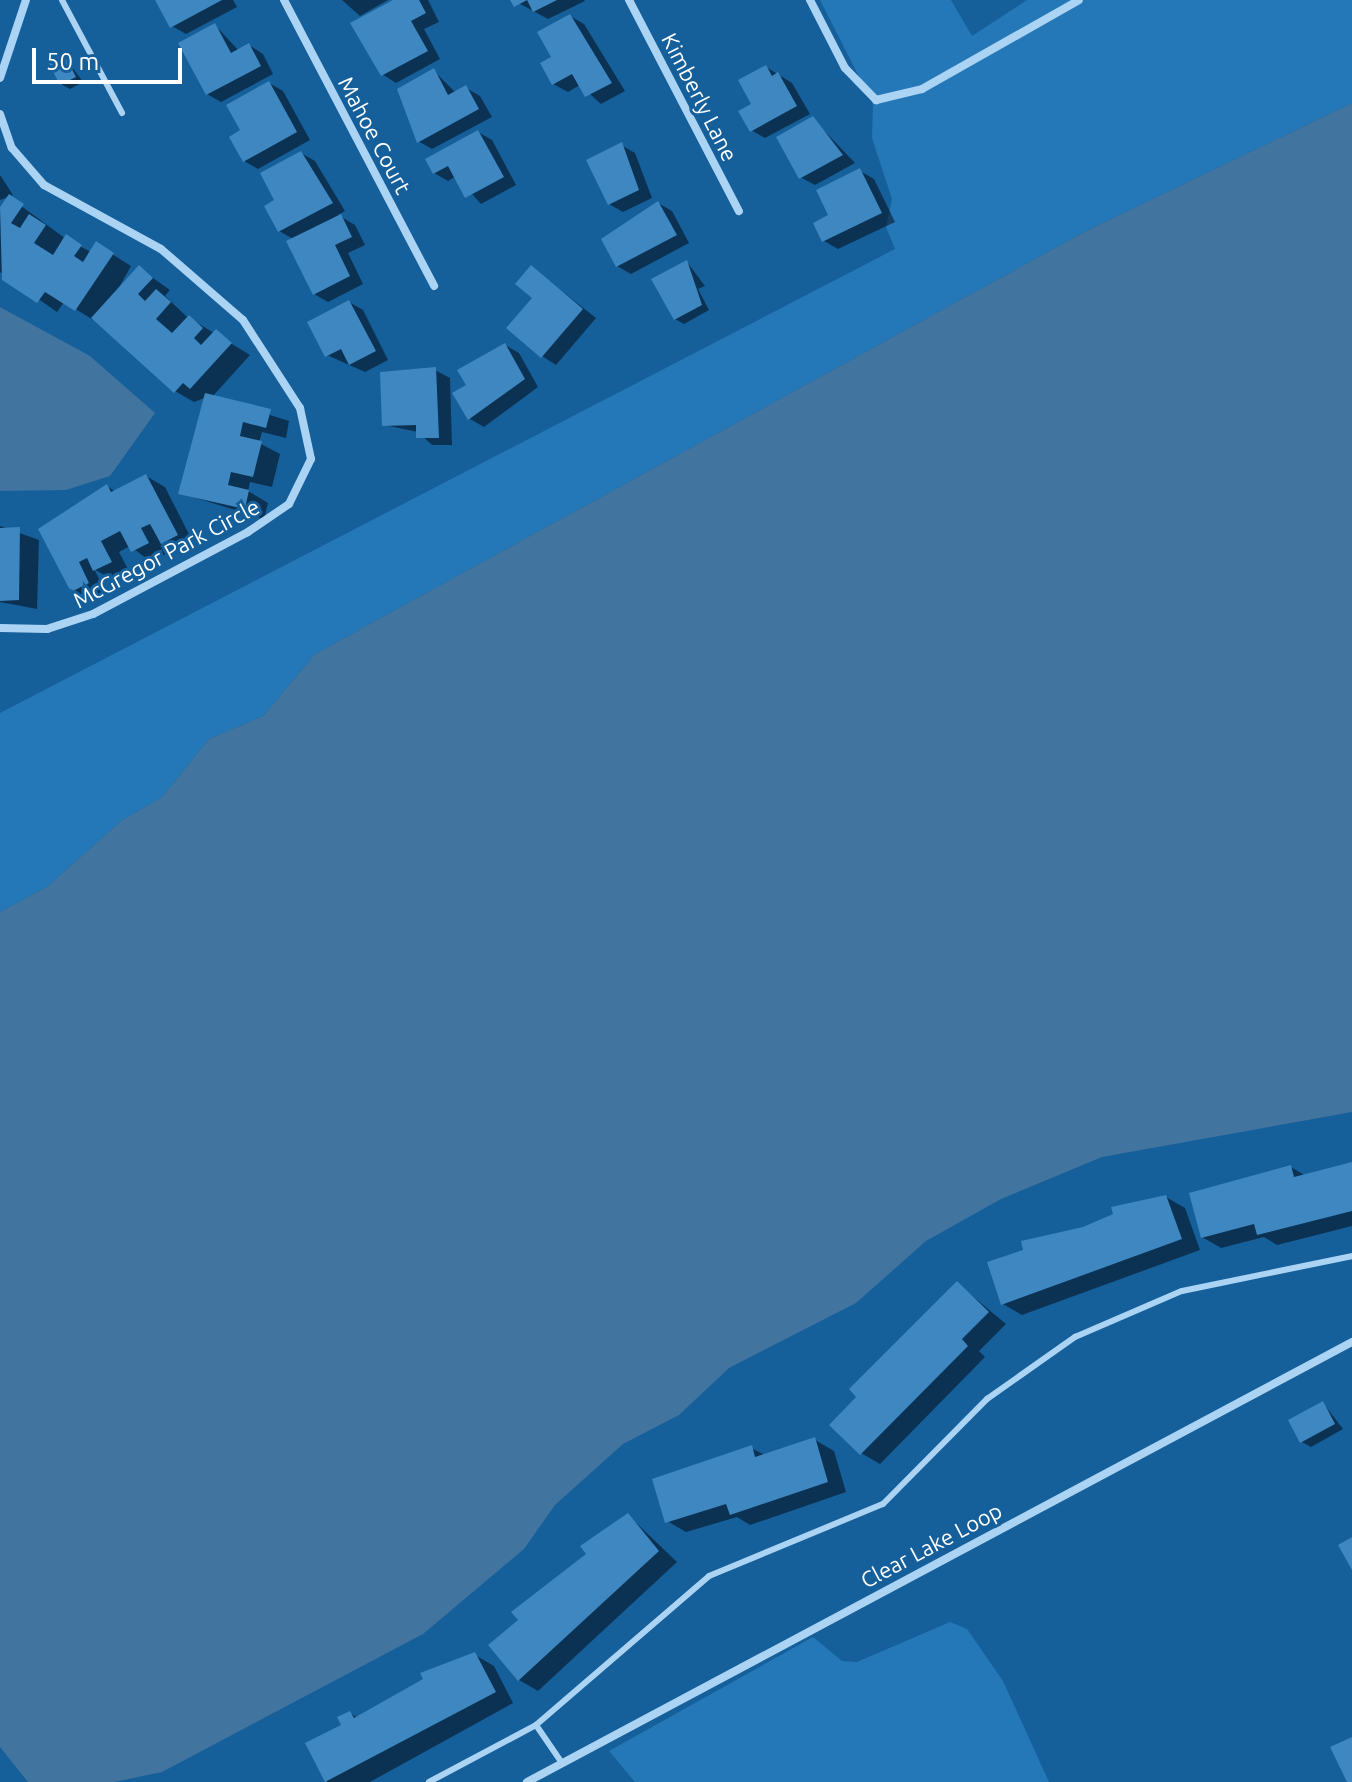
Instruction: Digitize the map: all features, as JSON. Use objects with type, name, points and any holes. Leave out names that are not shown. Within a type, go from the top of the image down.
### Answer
[{"type":"street","points":[[0,78],[26,0]]},
{"type":"street","name":"Mahoe Court","points":[[284,0],[434,286]]},
{"type":"street","name":"Kimberly Lane","points":[[629,0],[739,211]]},
{"type":"street","points":[[810,0],[845,68],[876,100],[900,100],[1079,0]]},
{"type":"street","name":"McGregor Park Circle","points":[[0,114],[12,148],[44,185],[170,256],[243,320],[300,408],[311,459],[289,504],[248,532],[93,614],[47,629],[0,628]]},
{"type":"street","name":"Clear Lake Loop","points":[[527,1782],[1352,1342]]},
{"type":"lane","points":[[62,0],[122,113]]},
{"type":"lane","points":[[429,1782],[536,1725],[709,1576],[883,1504],[987,1399],[1075,1337],[1182,1291],[1352,1256]]},
{"type":"lane","points":[[536,1725],[562,1763]]},
{"type":"shaded area","points":[[820,0],[951,0],[972,36],[1027,0],[1352,0],[1352,103],[1086,231],[315,654],[263,716],[209,739],[162,797],[121,821],[48,886],[0,912],[0,713],[895,249],[886,227],[892,199],[872,138],[873,104]]},
{"type":"shaded area","points":[[1352,103],[1352,1112],[1102,1157],[1001,1199],[926,1241],[856,1303],[729,1368],[679,1415],[623,1444],[555,1505],[524,1549],[423,1634],[162,1772],[114,1782],[28,1782],[0,1747],[0,912],[48,886],[121,821],[162,797],[209,739],[263,716],[315,654],[1086,231]]},
{"type":"shaded area","points":[[0,307],[90,356],[155,413],[110,476],[66,490],[0,491]]},
{"type":"shaded area","points":[[950,1622],[967,1629],[1003,1681],[1049,1782],[635,1782],[609,1751],[813,1637],[842,1661],[857,1662]]},
{"type":"building","points":[[155,0],[222,0],[170,28]]},
{"type":"building","points":[[393,0],[419,0],[426,13],[411,21],[428,51],[381,76],[350,23]]},
{"type":"building","points":[[510,0],[527,0],[514,7]]},
{"type":"building","points":[[527,0],[557,0],[533,12]]},
{"type":"building","points":[[570,14],[612,83],[585,97],[572,74],[552,85],[540,63],[551,57],[537,32]]},
{"type":"building","points":[[215,23],[231,53],[249,43],[261,66],[206,95],[178,43]]},
{"type":"building","points":[[64,54],[76,77],[60,85],[48,62]]},
{"type":"building","points":[[766,65],[772,76],[778,72],[797,106],[750,132],[738,111],[751,104],[738,80]]},
{"type":"building","points":[[434,68],[448,95],[466,85],[479,109],[417,143],[397,89]]},
{"type":"building","points":[[269,81],[297,132],[243,162],[229,137],[240,130],[226,105]]},
{"type":"building","points":[[813,116],[843,155],[799,179],[776,137]]},
{"type":"building","points":[[478,130],[504,177],[465,198],[448,166],[433,174],[425,159]]},
{"type":"building","points":[[622,142],[639,190],[608,205],[586,160]]},
{"type":"building","points":[[301,151],[333,203],[278,232],[264,206],[274,200],[260,173]]},
{"type":"building","points":[[860,168],[882,213],[822,242],[813,223],[828,215],[816,190]]},
{"type":"building","points":[[9,194],[24,204],[11,223],[20,228],[29,214],[46,225],[34,243],[53,255],[66,234],[82,245],[74,256],[83,262],[96,241],[114,253],[75,311],[45,292],[37,303],[2,280],[0,207]]},
{"type":"building","points":[[658,201],[677,235],[616,267],[601,239]]},
{"type":"building","points":[[341,214],[352,237],[335,245],[350,276],[313,295],[286,241]]},
{"type":"building","points":[[687,260],[702,305],[674,320],[651,279]]},
{"type":"building","points":[[139,265],[153,278],[138,294],[145,301],[156,289],[171,302],[156,319],[172,333],[189,315],[203,328],[194,338],[201,345],[216,329],[232,343],[190,389],[183,383],[174,393],[91,318]]},
{"type":"building","points":[[531,265],[583,309],[541,358],[506,328],[532,298],[515,284]]},
{"type":"building","points":[[349,300],[376,351],[349,365],[341,349],[325,357],[307,322]]},
{"type":"building","points":[[505,343],[525,379],[468,420],[452,393],[466,385],[457,370]]},
{"type":"building","points":[[436,367],[439,438],[416,438],[416,425],[382,426],[380,372]]},
{"type":"building","points":[[205,393],[271,409],[266,428],[243,422],[240,436],[262,441],[253,477],[231,472],[228,485],[249,490],[245,509],[178,494]]},
{"type":"building","points":[[146,474],[178,535],[161,544],[150,524],[141,528],[149,543],[131,552],[120,531],[101,541],[112,562],[93,571],[87,558],[79,562],[89,583],[71,592],[38,529],[107,484],[111,492]]},
{"type":"building","points":[[20,527],[19,600],[0,601],[0,528]]},
{"type":"building","points":[[1352,1162],[1352,1211],[1257,1235],[1254,1224],[1201,1238],[1189,1193],[1291,1165],[1294,1177]]},
{"type":"building","points":[[1166,1195],[1182,1239],[1001,1305],[987,1262],[1023,1250],[1021,1241],[1083,1227],[1113,1214],[1111,1207]]},
{"type":"building","points":[[957,1281],[989,1312],[962,1339],[968,1346],[860,1455],[829,1425],[856,1397],[849,1389]]},
{"type":"building","points":[[1323,1401],[1335,1424],[1300,1443],[1288,1420]]},
{"type":"building","points":[[815,1437],[828,1482],[730,1515],[726,1504],[665,1523],[652,1479],[752,1445],[755,1457]]},
{"type":"building","points":[[628,1513],[659,1551],[518,1681],[488,1645],[518,1620],[511,1612],[586,1554],[580,1546]]},
{"type":"building","points":[[1352,1537],[1352,1570],[1338,1545]]},
{"type":"building","points":[[475,1652],[496,1692],[325,1782],[305,1743],[341,1725],[337,1717],[350,1711],[354,1718],[423,1679],[420,1673]]},
{"type":"building","points":[[1352,1737],[1352,1782],[1347,1782],[1330,1747]]}]
